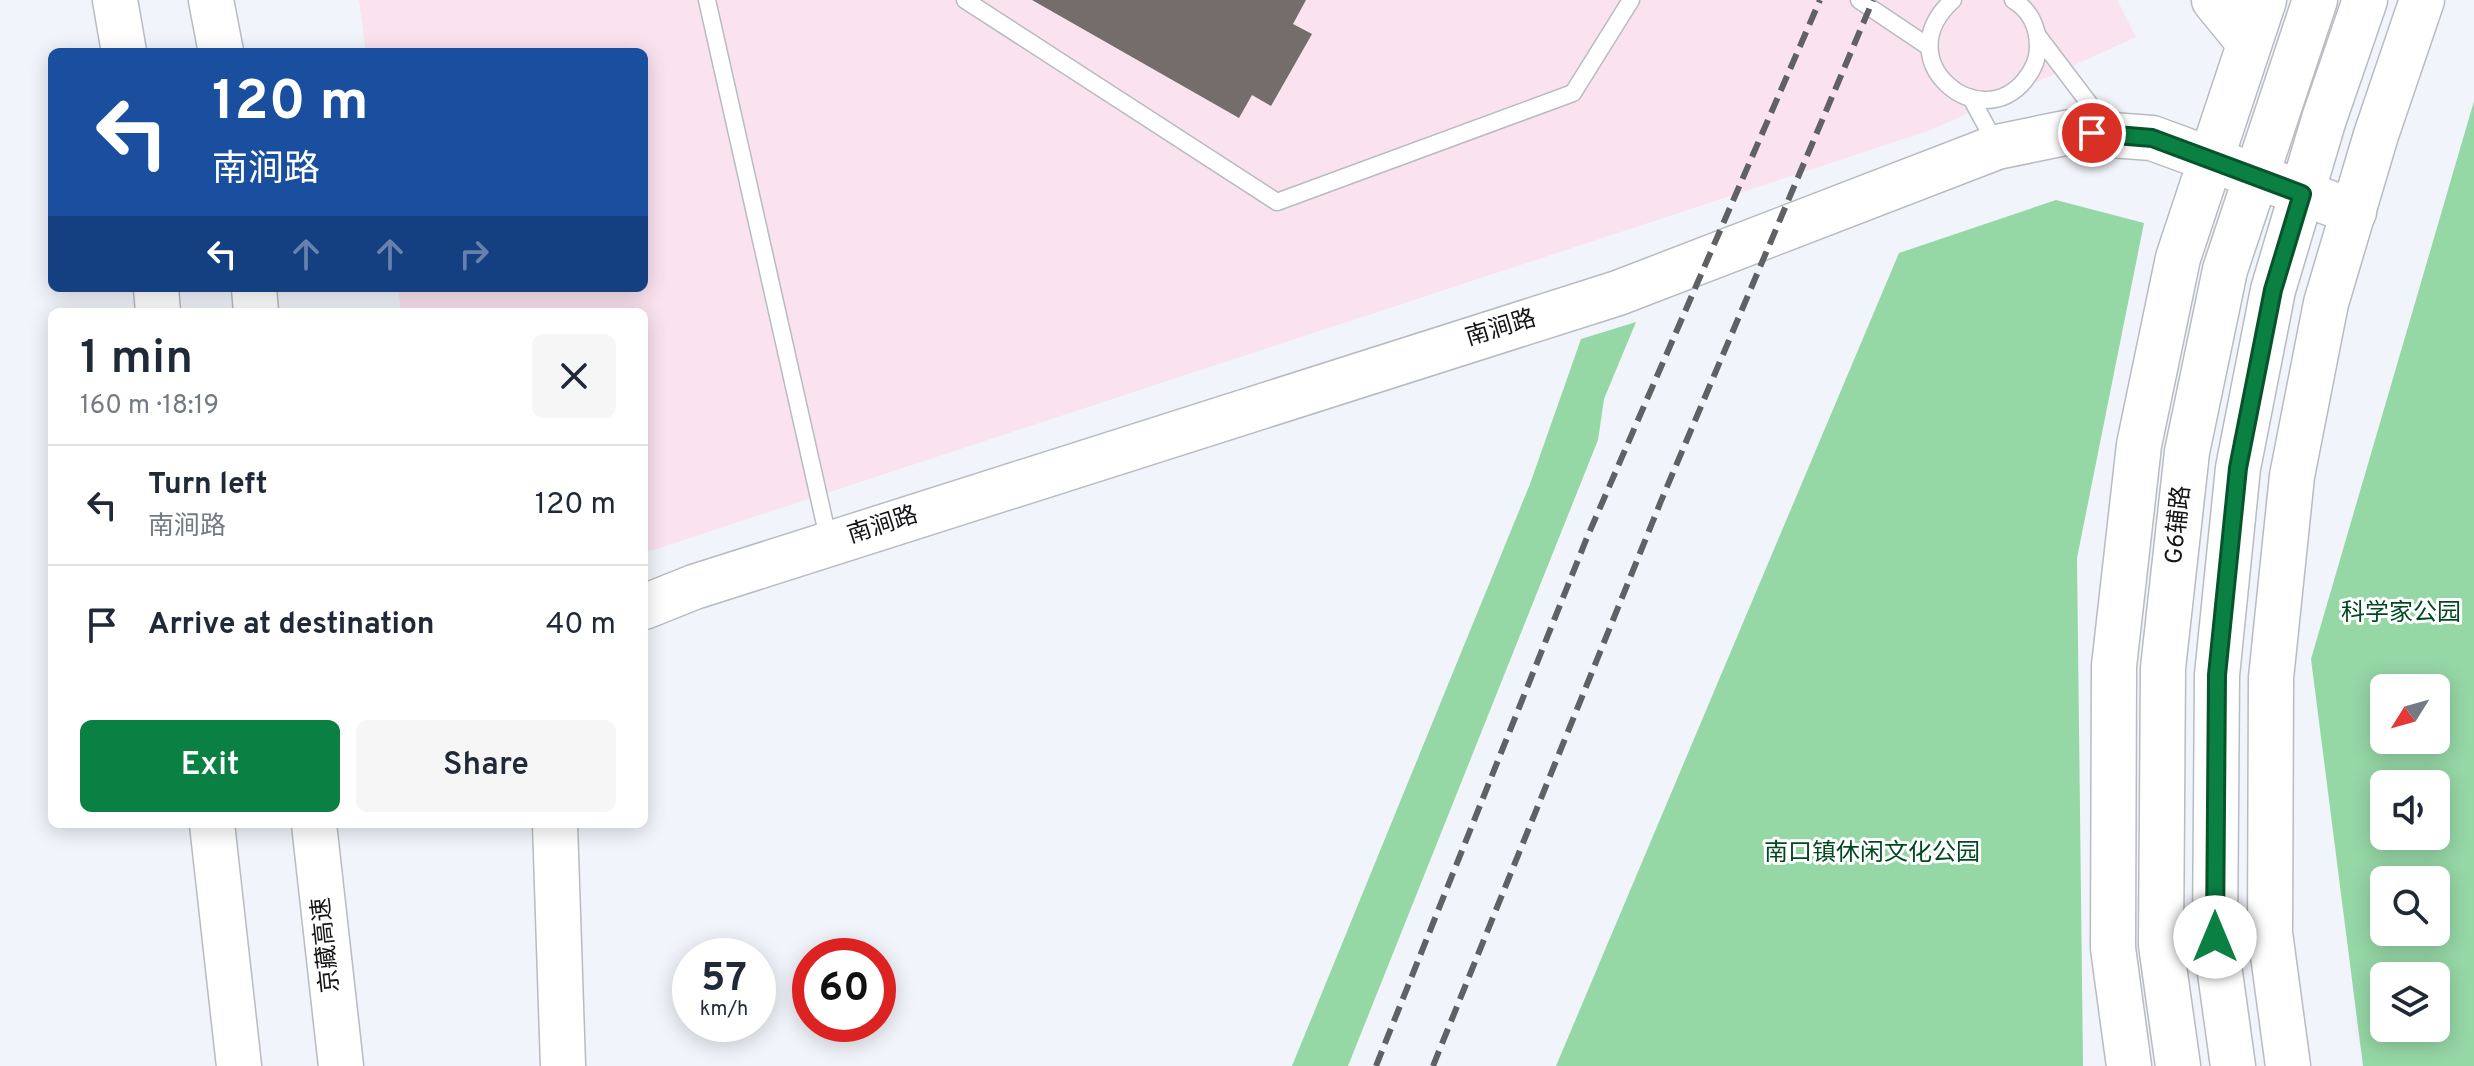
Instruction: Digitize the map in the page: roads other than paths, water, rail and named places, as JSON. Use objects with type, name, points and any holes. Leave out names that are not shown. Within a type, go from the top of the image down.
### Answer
[{"type":"main road","points":[[115,0],[123,48]]},
{"type":"main road","points":[[211,0],[220,48]]},
{"type":"main road","points":[[2214,0],[2249,43]]},
{"type":"main road","name":"G6辅路","points":[[2129,1066],[2113,948],[2114,666],[2139,445],[2178,258],[2264,0]]},
{"type":"main road","name":"G6辅路","points":[[2178,1066],[2161,945],[2163,668],[2187,452],[2225,270],[2315,0]]},
{"type":"main road","points":[[2233,1066],[2215,937],[2217,675],[2238,468],[2273,290],[2365,0]]},
{"type":"main road","points":[[2288,1066],[2270,933],[2271,678],[2292,476],[2326,303],[2376,135],[2422,0]]},
{"type":"main road","name":"南涧路","points":[[648,605],[694,587],[1618,293],[1997,147],[2070,132],[2152,138],[2354,212]]},
{"type":"main road","points":[[212,828],[239,1066]]},
{"type":"main road","name":"京藏高速","points":[[314,828],[341,1066]]},
{"type":"main road","points":[[555,828],[563,1066]]},
{"type":"lane","points":[[707,0],[829,544]]},
{"type":"lane","points":[[965,0],[1277,202],[1573,93],[1631,0]]},
{"type":"lane","points":[[1859,0],[1929,47]]},
{"type":"lane","points":[[1953,0],[1939,13],[1931,29],[1929,47],[1932,64],[1941,79],[1954,91],[1971,98],[1988,100],[2005,96],[2020,86],[2032,71],[2038,55],[2038,36]]},
{"type":"lane","points":[[2013,0],[2032,19],[2038,36],[2113,135]]},
{"type":"lane","points":[[1971,98],[1997,147]]},
{"type":"railway","points":[[1376,1066],[1586,540],[1820,0]]},
{"type":"railway","points":[[1433,1066],[1661,501],[1873,0]]},
{"type":"park label","name":"科学家公园","points":[[2401,614]]},
{"type":"park label","name":"南口镇休闲文化公园","points":[[1872,854]]}]
